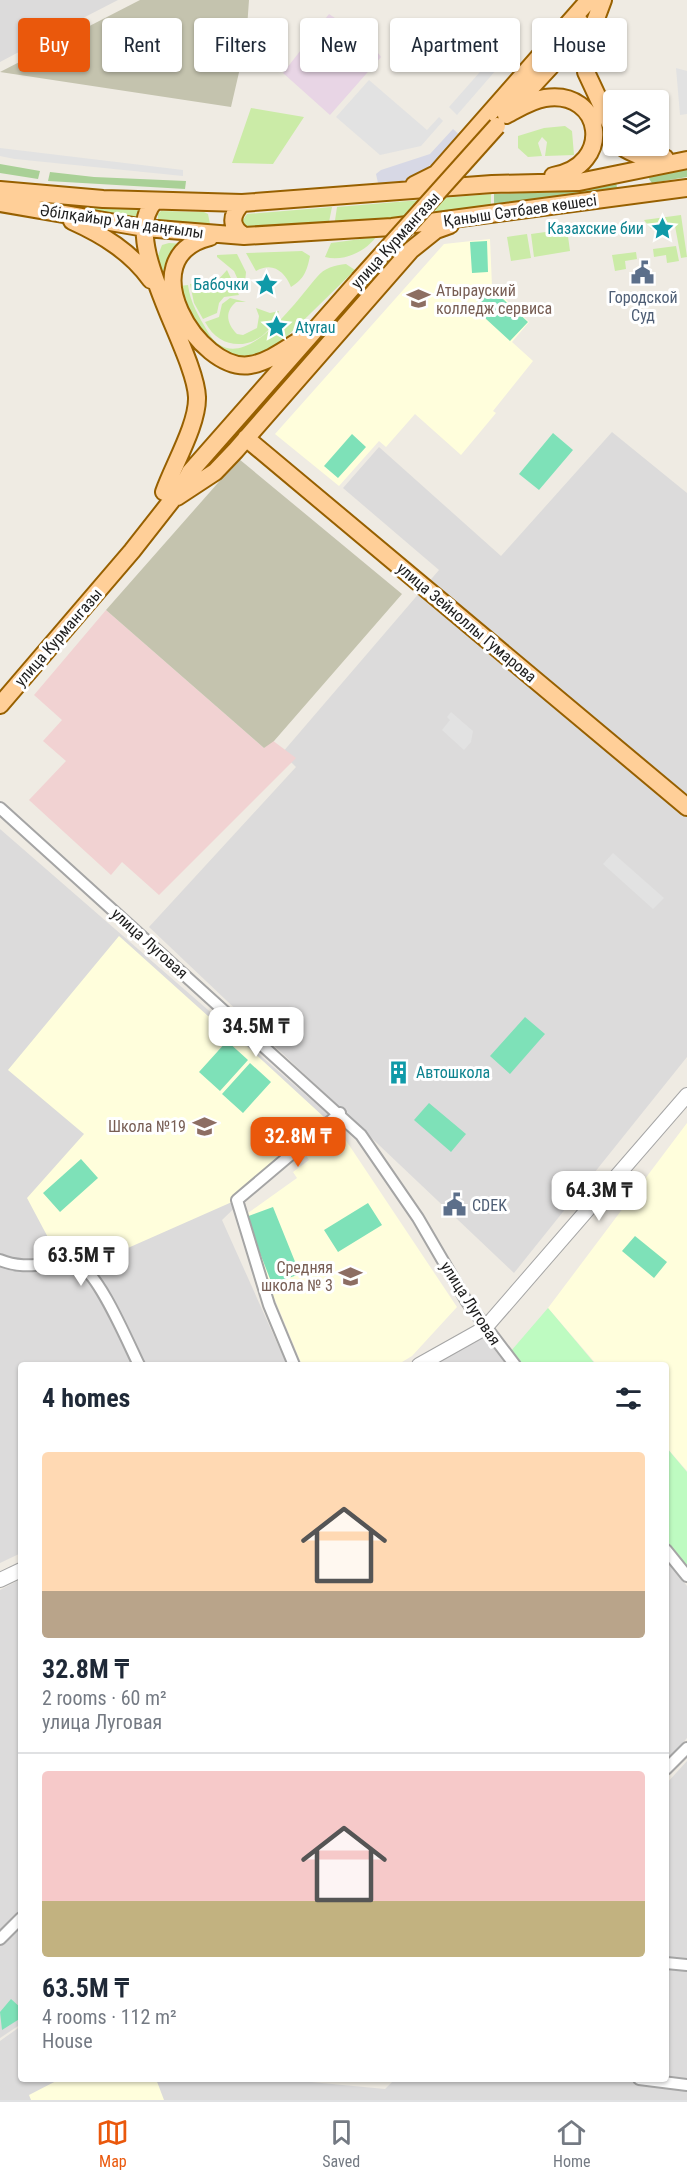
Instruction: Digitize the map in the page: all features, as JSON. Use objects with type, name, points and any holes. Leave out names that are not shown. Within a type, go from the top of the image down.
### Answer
[{"type":"main road","name":"улица Курмангазы","points":[[0,705],[6,686],[116,561],[168,497],[176,480],[190,472],[550,67],[590,0]]},
{"type":"main road","points":[[400,190],[436,174],[590,0]]},
{"type":"main road","points":[[603,0],[587,43],[586,72],[603,108]]},
{"type":"main road","points":[[492,184],[569,173],[581,166],[595,142],[592,119],[571,99],[543,98],[501,120]]},
{"type":"main road","points":[[638,156],[687,159]]},
{"type":"main road","name":"Қаныш Сәтбаев көшесі","points":[[242,203],[492,184],[579,182],[649,169],[687,159]]},
{"type":"main road","points":[[649,169],[645,177],[646,187],[653,192]]},
{"type":"main road","name":"Қаныш Сәтбаев көшесі","points":[[244,236],[382,227],[467,218],[687,188]]},
{"type":"main road","name":"Әбілқайыр Хан даңғылы","points":[[0,190],[155,201],[242,203]]},
{"type":"main road","points":[[155,201],[148,208],[145,228],[146,244],[158,290],[191,364],[197,400],[168,497]]},
{"type":"main road","name":"Әбілқайыр Хан даңғылы","points":[[0,203],[145,228],[244,236]]},
{"type":"main road","points":[[242,203],[235,210],[233,223],[236,230],[244,236]]},
{"type":"main road","points":[[50,210],[116,244],[141,266],[158,290]]},
{"type":"main road","points":[[168,497],[215,472],[411,250],[436,230],[467,218]]},
{"type":"main road","points":[[217,235],[200,239],[183,249],[174,260],[172,273],[174,297],[196,337],[207,350],[230,363],[249,365],[268,360],[316,330]]},
{"type":"main road","name":"улица Зейноллы Гумарова","points":[[246,438],[687,807]]},
{"type":"street","name":"улица Луговая","points":[[0,808],[362,1135],[418,1218],[485,1329],[512,1362]]},
{"type":"street","points":[[424,1362],[485,1329],[687,1095]]},
{"type":"street","points":[[293,1362],[269,1305],[237,1200],[340,1113]]},
{"type":"street","points":[[0,1260],[17,1266],[78,1265],[88,1271],[110,1305],[138,1362]]},
{"type":"street","points":[[669,1554],[687,1576]]},
{"type":"street","points":[[0,1581],[18,1572]]},
{"type":"street","points":[[669,1767],[685,1752]]},
{"type":"street","points":[[0,1939],[18,1921]]},
{"type":"street","points":[[669,1963],[687,1965]]},
{"type":"street","points":[[663,2082],[687,2085]]},
{"type":"shaded area","points":[[0,0],[118,0],[83,18],[18,18],[18,52],[0,62]]},
{"type":"shaded area","points":[[140,0],[249,0],[248,18],[194,18],[194,72],[239,72],[231,107],[0,72],[18,63],[18,72],[90,72],[90,26],[102,20],[102,72],[182,72],[182,18],[105,18]]},
{"type":"shaded area","points":[[300,51],[300,72],[368,72],[330,115],[283,73],[288,72],[288,67]]},
{"type":"shaded area","points":[[676,68],[687,71],[687,114],[680,115]]},
{"type":"shaded area","points":[[480,72],[494,72],[457,115],[449,107]]},
{"type":"shaded area","points":[[369,80],[427,130],[439,117],[443,121],[421,146],[380,155],[336,117]]},
{"type":"shaded area","points":[[453,129],[463,138],[440,164],[409,181],[384,185],[378,183],[376,174],[381,170],[430,154]]},
{"type":"shaded area","points":[[0,148],[183,170],[183,176],[15,159],[0,156]]},
{"type":"shaded area","points":[[490,239],[492,286],[529,322],[512,342],[533,361],[493,411],[496,413],[461,455],[415,414],[386,447],[379,441],[339,486],[275,434],[444,244]]},
{"type":"shaded area","points":[[612,432],[687,493],[687,1057],[514,1273],[149,927],[296,767],[282,753],[439,570],[343,488],[379,447],[501,556]]},
{"type":"shaded area","points":[[239,459],[402,594],[274,741],[264,748],[106,610]]},
{"type":"shaded area","points":[[106,610],[264,748],[272,740],[296,758],[159,895],[122,862],[111,875],[29,800],[66,761],[43,741],[62,720],[34,695]]},
{"type":"shaded area","points":[[451,712],[473,731],[471,742],[464,750],[442,730],[450,720],[447,717]]},
{"type":"shaded area","points":[[0,829],[330,1116],[222,1220],[286,1362],[18,1362],[18,1554],[0,1563]]},
{"type":"shaded area","points":[[613,853],[664,898],[653,909],[603,864]]},
{"type":"shaded area","name":"Школа №19","points":[[119,936],[208,1016],[212,1014],[325,1118],[241,1198],[103,1259],[52,1245],[27,1198],[84,1134],[8,1070]]},
{"type":"shaded area","points":[[687,1123],[687,1471],[669,1450],[669,1362],[594,1362],[548,1308]]},
{"type":"shaded area","points":[[339,1130],[457,1307],[412,1356],[402,1362],[301,1362],[241,1218],[297,1178],[293,1172],[309,1160],[306,1155]]},
{"type":"shaded area","points":[[484,1337],[505,1362],[436,1362]]},
{"type":"shaded area","points":[[669,1564],[687,1586],[687,1738],[669,1759]]},
{"type":"shaded area","points":[[18,1581],[18,2026],[0,2038],[0,1590]]},
{"type":"shaded area","points":[[687,1761],[687,2100],[0,2100],[0,2041],[18,2028],[18,2082],[311,2082],[385,2089],[392,2082],[669,2082],[669,1781]]},
{"type":"shaded area","points":[[54,2082],[157,2082],[164,2100],[31,2100],[29,2095]]},
{"type":"green space","points":[[251,108],[304,117],[273,164],[232,163]]},
{"type":"green space","points":[[565,126],[572,131],[574,155],[545,156],[547,142],[542,137],[538,143],[542,156],[528,157],[518,148],[518,136],[544,128]]},
{"type":"green space","points":[[0,164],[40,171],[38,179],[0,173]]},
{"type":"green space","points":[[687,169],[687,177],[652,183],[649,179],[650,174]]},
{"type":"green space","points":[[50,172],[94,177],[186,181],[185,189],[48,181]]},
{"type":"green space","points":[[616,181],[617,188],[494,204],[494,194],[556,192]]},
{"type":"green space","points":[[491,194],[491,205],[334,227],[337,207]]},
{"type":"green space","points":[[23,196],[142,206],[139,220]]},
{"type":"green space","points":[[332,207],[328,227],[248,232],[241,223],[247,214]]},
{"type":"green space","points":[[161,211],[204,212],[208,214],[210,224],[208,227],[158,223],[158,214]]},
{"type":"green space","points":[[681,215],[687,257],[681,258],[675,226],[668,226],[667,222],[656,224],[657,229],[651,229],[644,220]]},
{"type":"green space","points":[[567,229],[570,251],[534,257],[531,234]]},
{"type":"green space","points":[[527,234],[531,258],[511,261],[507,237]]},
{"type":"green space","points":[[376,237],[360,251],[346,257],[325,257],[331,243]]},
{"type":"green space","points":[[487,241],[488,272],[472,273],[470,242]]},
{"type":"green space","points":[[185,244],[166,286],[157,258],[162,245]]},
{"type":"green space","points":[[676,246],[679,261],[667,263],[666,255],[654,257],[653,249]]},
{"type":"green space","points":[[302,251],[310,256],[308,266],[302,278],[291,287],[278,270],[268,267],[256,271],[246,253]]},
{"type":"green space","points":[[636,252],[637,259],[625,261],[626,269],[615,271],[612,255]]},
{"type":"green space","points":[[237,254],[246,272],[244,293],[234,271],[217,257],[217,255]]},
{"type":"green space","points":[[346,264],[355,270],[270,353],[245,361],[202,338],[180,286],[188,285],[198,315],[208,332],[221,346],[235,349],[251,344],[267,333],[323,271]]},
{"type":"green space","points":[[227,270],[239,295],[224,297],[219,303],[217,313],[203,319],[194,303],[190,284],[217,281]]},
{"type":"green space","points":[[490,287],[528,322],[510,341],[473,307]]},
{"type":"green space","points":[[230,298],[246,302],[236,302],[228,314],[229,322],[237,334],[243,335],[257,328],[259,316],[256,308],[270,313],[279,311],[273,323],[256,340],[245,344],[234,344],[223,341],[205,322],[219,317],[222,304]]},
{"type":"green space","points":[[553,433],[573,450],[539,490],[519,474]]},
{"type":"green space","points":[[352,434],[366,447],[338,478],[324,466]]},
{"type":"green space","points":[[525,1017],[545,1034],[510,1074],[490,1056]]},
{"type":"green space","points":[[227,1041],[248,1060],[220,1091],[199,1072]]},
{"type":"green space","points":[[250,1063],[271,1082],[243,1113],[222,1094]]},
{"type":"green space","points":[[429,1103],[466,1134],[451,1152],[414,1120]]},
{"type":"green space","points":[[81,1159],[98,1178],[60,1212],[43,1193]]},
{"type":"green space","points":[[368,1203],[382,1225],[338,1252],[324,1230]]},
{"type":"green space","points":[[273,1207],[300,1274],[272,1284],[246,1217]]},
{"type":"green space","points":[[635,1236],[667,1262],[654,1278],[622,1251]]},
{"type":"green space","points":[[548,1308],[593,1362],[520,1362],[511,1351]]},
{"type":"green space","points":[[669,1451],[687,1472],[687,1565],[669,1547]]},
{"type":"green space","points":[[11,1999],[18,2005],[18,2020],[2,2030],[0,2012]]},
{"type":"place","name":"Казахские бии","points":[[662,228]]},
{"type":"place","name":"Городской Суд","points":[[643,272]]},
{"type":"place","name":"Бабочки","points":[[267,284]]},
{"type":"place","name":"Атырауский колледж сервиса","points":[[418,299]]},
{"type":"place","name":"Atyrau","points":[[277,327]]},
{"type":"place","name":"Автошкола","points":[[398,1072]]},
{"type":"place","name":"Школа №19","points":[[204,1126]]},
{"type":"place","name":"CDEK","points":[[454,1205]]},
{"type":"place","name":"Средняя школа № 3","points":[[351,1276]]}]
